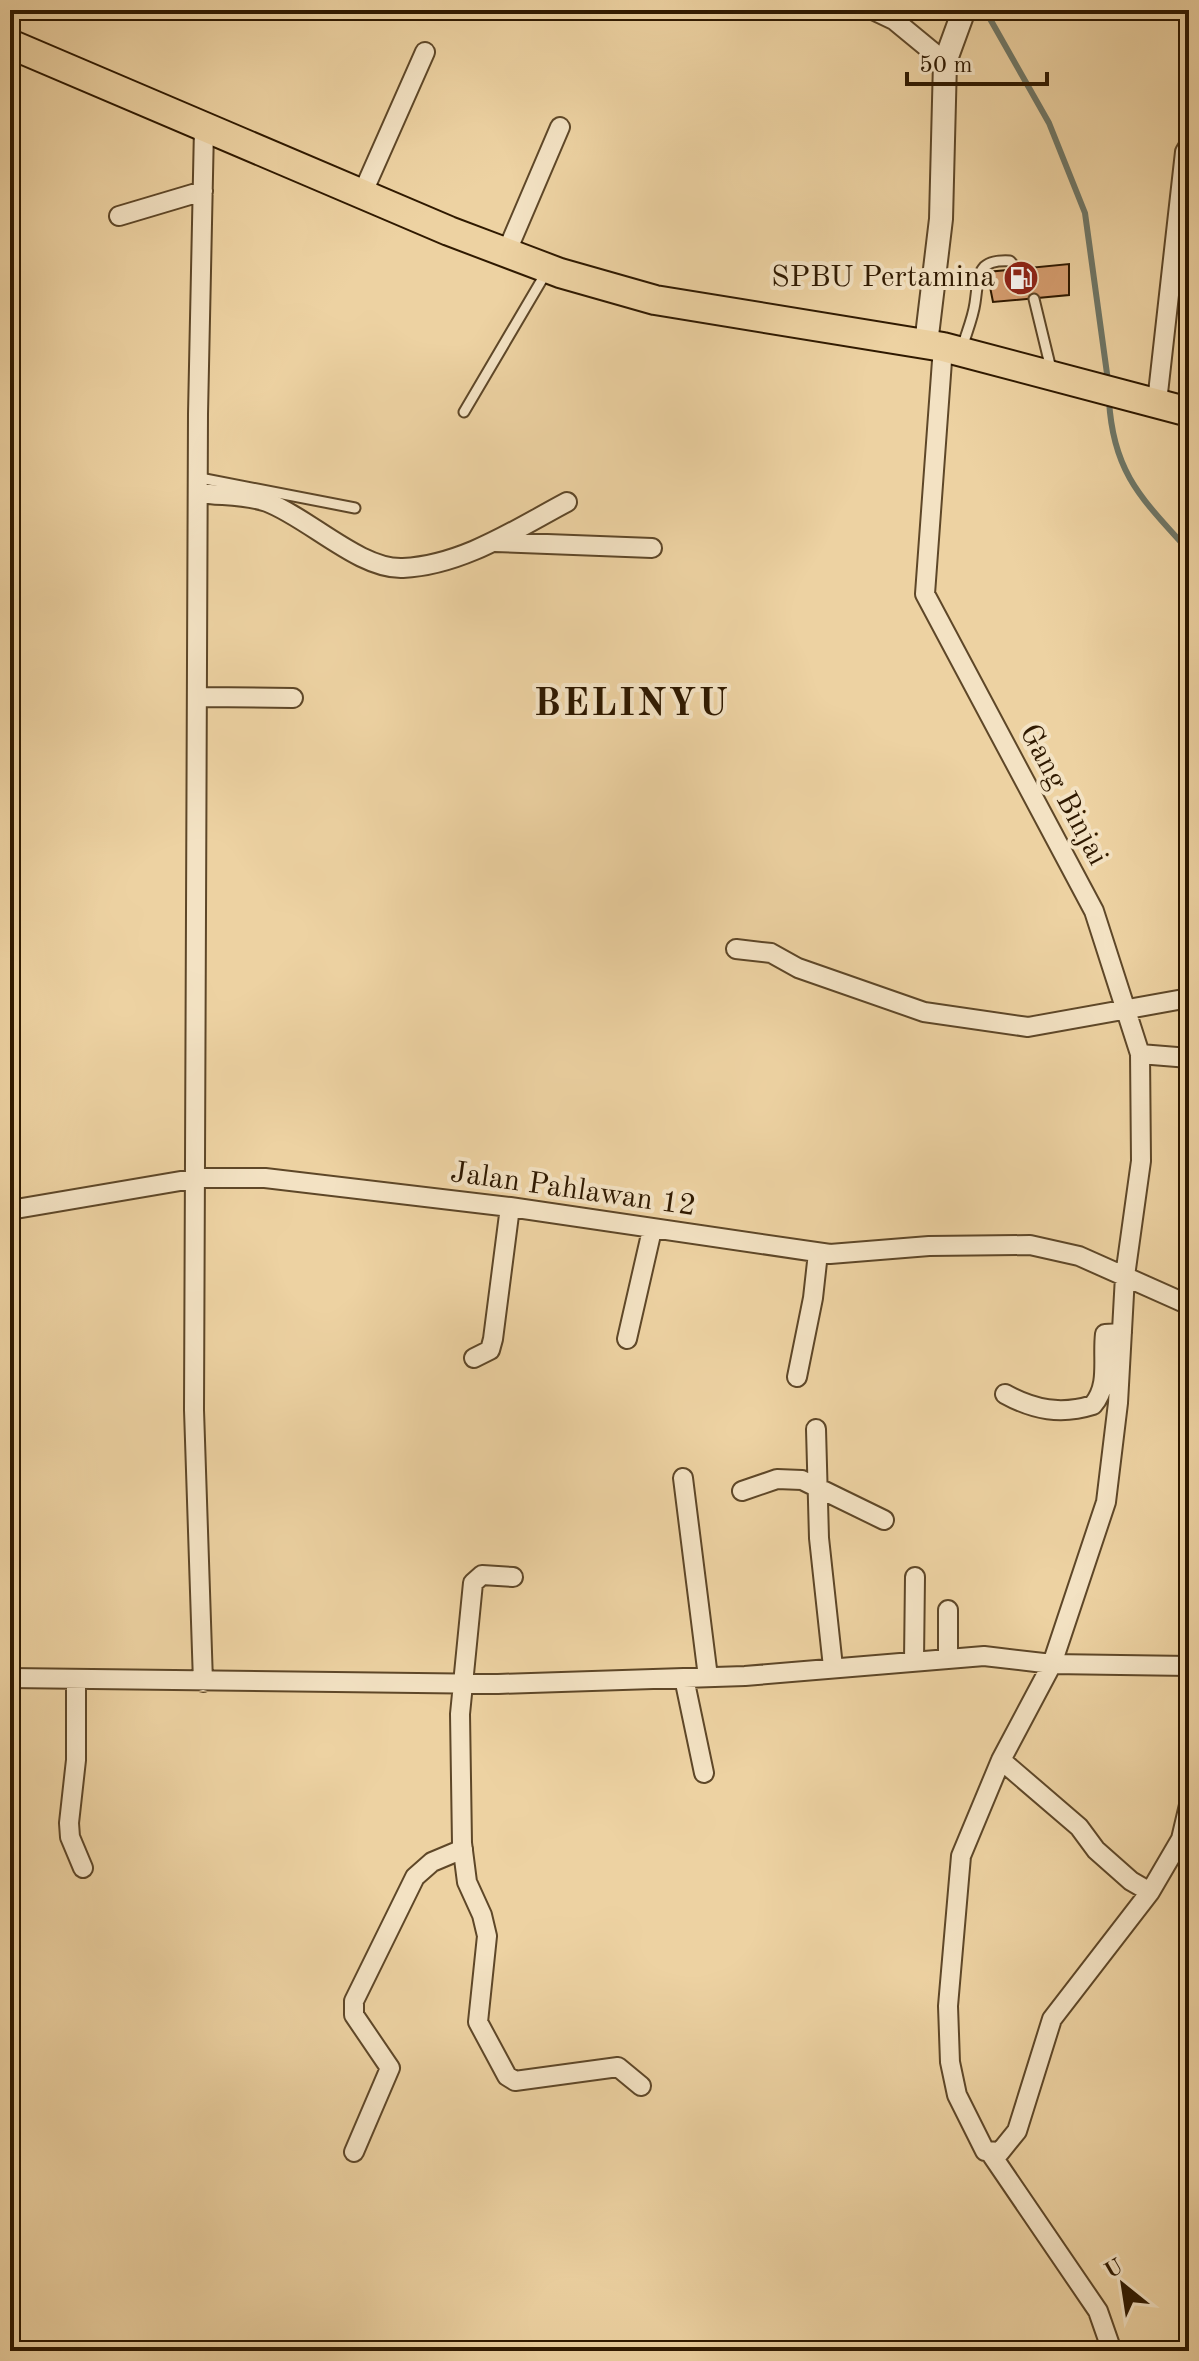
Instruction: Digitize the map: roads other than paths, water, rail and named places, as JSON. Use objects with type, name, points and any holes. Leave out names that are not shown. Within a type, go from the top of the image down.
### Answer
[{"type":"highway","points":[[10,44],[101,80],[204,128],[363,192],[449,231],[549,268],[655,300],[943,348],[1189,412]]},
{"type":"street","points":[[873,10],[893,15],[945,62]]},
{"type":"street","points":[[943,348],[941,219],[945,62],[964,10]]},
{"type":"street","points":[[363,192],[425,52]]},
{"type":"street","points":[[507,251],[560,127]]},
{"type":"street","points":[[203,1682],[194,1410],[204,128]]},
{"type":"street","points":[[1157,402],[1185,152],[1189,145]]},
{"type":"street","points":[[119,216],[203,191]]},
{"type":"street","name":"Gang Binjai","points":[[943,348],[923,577],[925,594],[1094,911],[1140,1054],[1141,1161],[1125,1276],[1106,1502],[1052,1664],[1001,1760],[961,1856],[948,2006],[950,2062],[957,2095],[985,2151],[991,2154],[1098,2311],[1112,2351]]},
{"type":"street","points":[[200,486],[265,501],[331,537],[352,554],[403,568],[473,552],[567,502]]},
{"type":"street","points":[[493,542],[652,548]]},
{"type":"street","points":[[200,697],[293,698]]},
{"type":"street","points":[[736,949],[771,953],[798,968],[924,1012],[1028,1027],[1189,998]]},
{"type":"street","points":[[1140,1054],[1189,1058]]},
{"type":"street","name":"Jalan Pahlawan 12","points":[[10,1210],[198,1178],[265,1178],[510,1207],[818,1253],[1030,1245],[1079,1256],[1189,1305]]},
{"type":"street","points":[[474,1358],[490,1350],[493,1339],[510,1207]]},
{"type":"street","points":[[627,1339],[652,1230]]},
{"type":"street","points":[[797,1377],[813,1298],[818,1253]]},
{"type":"street","points":[[1005,1394],[1030,1408],[1046,1411],[1093,1405],[1105,1378],[1105,1334],[1122,1333]]},
{"type":"street","points":[[816,1429],[819,1538],[833,1667]]},
{"type":"street","points":[[683,1478],[708,1677]]},
{"type":"street","points":[[742,1491],[790,1478],[884,1520]]},
{"type":"street","points":[[513,1577],[482,1575],[473,1583],[460,1714],[463,1849],[467,1882],[482,1915],[487,1936],[478,2022],[507,2076],[523,2082],[618,2067],[641,2086]]},
{"type":"street","points":[[914,1660],[915,1577]]},
{"type":"street","points":[[948,1610],[948,1657]]},
{"type":"street","points":[[10,1678],[464,1683],[708,1677],[984,1656],[1052,1664],[1189,1666]]},
{"type":"street","points":[[684,1678],[704,1773]]},
{"type":"street","points":[[76,1681],[76,1760],[69,1823],[70,1837],[83,1868]]},
{"type":"street","points":[[1001,1760],[1079,1827],[1096,1850],[1131,1881],[1150,1892]]},
{"type":"street","points":[[991,2154],[1000,2152],[1017,2131],[1052,2019],[1150,1892],[1181,1839],[1189,1805]]},
{"type":"street","points":[[354,2152],[390,2068],[354,2015],[354,2001],[415,1877],[432,1862],[463,1849]]},
{"type":"lane","points":[[943,348],[975,305],[976,279],[982,268],[997,260],[1010,261],[1017,269]]},
{"type":"lane","points":[[464,412],[549,268]]},
{"type":"lane","points":[[1034,299],[1052,374]]},
{"type":"lane","points":[[200,486],[355,508]]},
{"type":"waterway","points":[[985,10],[1049,123],[1085,213],[1108,381]]},
{"type":"waterway","points":[[1109,400],[1117,447],[1133,483],[1157,516],[1189,551]]},
{"type":"place","name":"SPBU Pertamina","points":[[1021,278]]},
{"type":"district","name":"BELINYU","points":[[632,705]]}]
